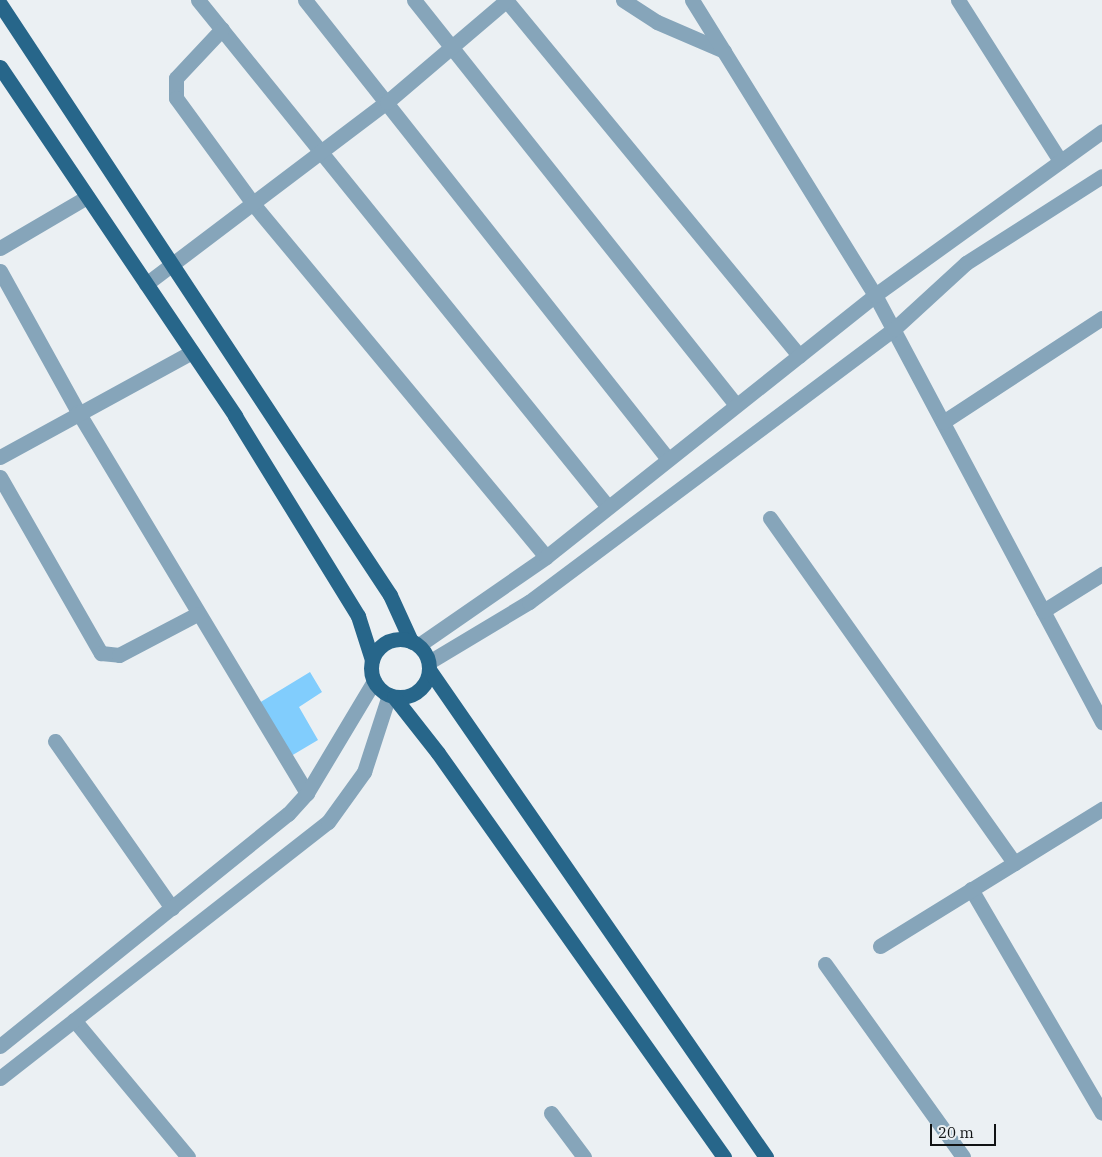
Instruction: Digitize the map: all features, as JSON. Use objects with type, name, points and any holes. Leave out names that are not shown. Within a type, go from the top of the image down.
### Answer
[{"type":"main road","points":[[0,4],[390,595],[415,643],[430,666],[766,1157]]},
{"type":"main road","points":[[0,67],[192,352],[358,616],[372,660],[374,682],[391,696],[438,752],[721,1156]]},
{"type":"main road","points":[[372,660],[383,644],[415,643]]},
{"type":"main road","points":[[391,696],[413,695],[430,666]]},
{"type":"street","points":[[198,0],[608,507]]},
{"type":"street","points":[[305,0],[668,459]]},
{"type":"street","points":[[414,0],[736,405]]},
{"type":"street","points":[[146,284],[254,205],[387,102],[453,48],[506,0],[798,356]]},
{"type":"street","points":[[623,0],[657,22],[724,51]]},
{"type":"street","points":[[692,0],[875,295],[1102,722]]},
{"type":"street","points":[[958,0],[1060,161]]},
{"type":"street","points":[[222,29],[176,78],[176,98],[254,205],[546,556]]},
{"type":"street","points":[[415,643],[546,556],[875,295],[1102,131]]},
{"type":"street","points":[[430,666],[529,602],[894,329],[966,263],[1102,176]]},
{"type":"street","points":[[0,248],[87,197]]},
{"type":"street","points":[[0,271],[78,412],[197,614],[306,793]]},
{"type":"street","points":[[943,422],[1102,318]]},
{"type":"street","points":[[0,458],[78,412],[192,352]]},
{"type":"street","points":[[0,477],[102,653],[119,655],[197,614]]},
{"type":"street","points":[[770,518],[1014,863]]},
{"type":"street","points":[[1043,611],[1102,574]]},
{"type":"street","points":[[0,1046],[288,814],[306,793],[374,682]]},
{"type":"street","points":[[0,1078],[328,822],[364,772],[391,696]]},
{"type":"street","points":[[55,741],[172,908]]},
{"type":"street","points":[[880,946],[1102,809]]},
{"type":"street","points":[[970,889],[1102,1113]]},
{"type":"street","points":[[825,964],[963,1157]]},
{"type":"street","points":[[74,1020],[188,1157]]},
{"type":"street","points":[[552,1113],[584,1157]]},
{"type":"building","points":[[310,672],[322,692],[299,707],[318,740],[291,756],[259,703]]}]
